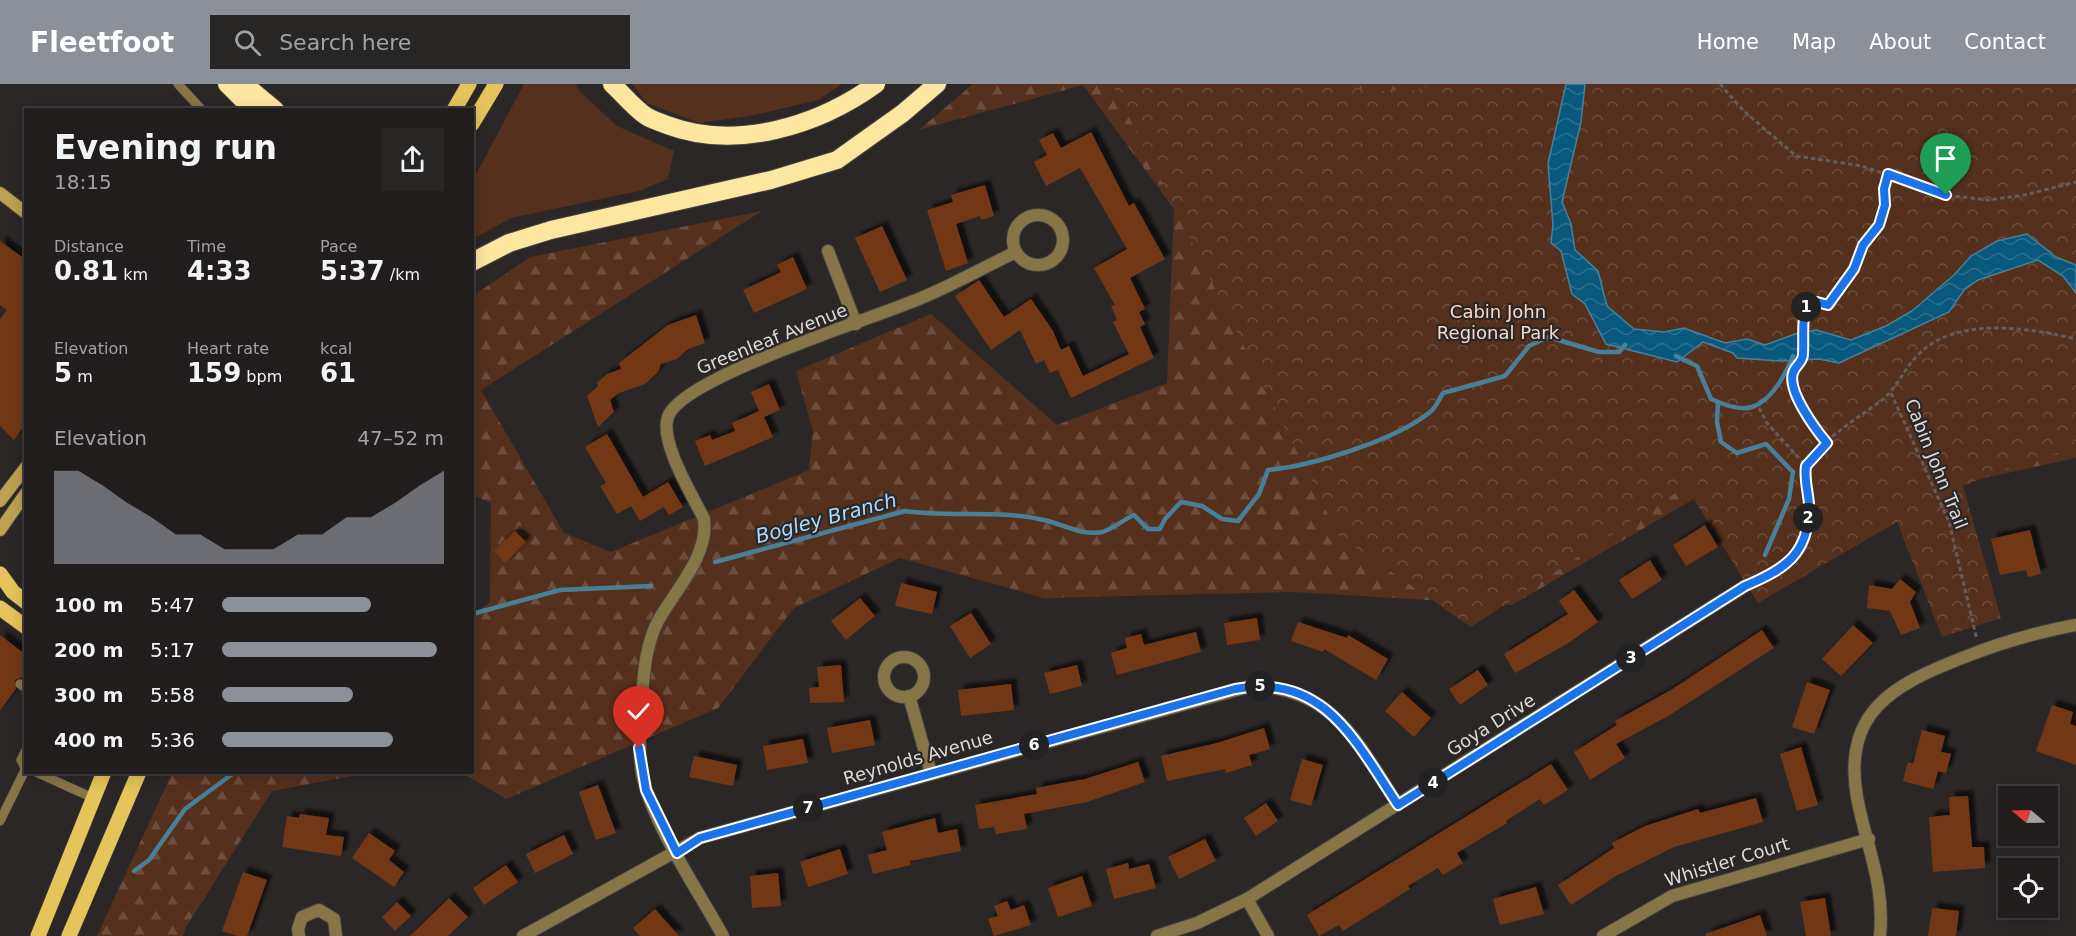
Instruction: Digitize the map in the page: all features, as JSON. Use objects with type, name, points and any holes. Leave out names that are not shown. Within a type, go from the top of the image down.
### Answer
[{"type":"highway","points":[[227,84],[251,108]]},
{"type":"highway","points":[[244,84],[273,108]]},
{"type":"highway","points":[[612,84],[646,117],[690,133],[735,136],[782,128],[816,118],[856,99],[876,84]]},
{"type":"highway","points":[[474,261],[509,243],[551,230],[771,180],[837,160],[903,113],[937,84]]},
{"type":"main road","points":[[455,108],[469,84]]},
{"type":"main road","points":[[474,121],[496,84]]},
{"type":"main road","points":[[0,574],[13,592],[24,600]]},
{"type":"main road","points":[[0,608],[24,626]]},
{"type":"main road","points":[[38,936],[103,774]]},
{"type":"main road","points":[[69,936],[138,774]]},
{"type":"street","points":[[0,193],[24,211]]},
{"type":"street","points":[[1044,216],[1057,223],[1061,230],[1063,244],[1060,252],[1049,262],[1042,265],[1027,263],[1016,252],[1014,231],[1029,217],[1044,216]]},
{"type":"street","points":[[828,251],[856,324]]},
{"type":"street","name":"Greenleaf Avenue","points":[[723,936],[653,807],[642,772],[640,736],[645,668],[653,633],[700,550],[705,528],[704,519],[670,446],[667,418],[674,405],[702,385],[754,362],[924,297],[1016,252]]},
{"type":"street","points":[[0,501],[24,470]]},
{"type":"street","points":[[0,530],[24,496]]},
{"type":"street","name":"Goya Drive","points":[[1157,936],[1197,923],[1247,899],[1745,586]]},
{"type":"street","points":[[1880,936],[1878,878],[1855,781],[1856,748],[1865,723],[1883,699],[1902,684],[1980,651],[2026,636],[2076,625]]},
{"type":"street","name":"Reynolds Avenue","points":[[523,936],[548,920],[677,853],[700,838],[1235,689],[1268,686],[1304,695],[1338,718],[1398,805]]},
{"type":"street","points":[[909,696],[931,773]]},
{"type":"street","name":"Whistler Court","points":[[1603,936],[1672,896],[1869,839]]},
{"type":"street","points":[[1247,899],[1268,936]]},
{"type":"street","points":[[299,936],[298,929],[302,917],[319,910],[334,919],[336,936]]},
{"type":"lane","points":[[178,84],[200,108]]},
{"type":"lane","points":[[0,820],[25,774]]},
{"type":"lane","points":[[42,774],[93,798]]},
{"type":"path","points":[[1720,84],[1744,111],[1796,156],[1862,166],[1946,195],[1988,200],[2025,195],[2076,182]]},
{"type":"path","points":[[1827,443],[1796,395],[1792,382],[1793,372],[1803,360],[1805,327],[1803,313],[1808,303],[1817,302],[1828,305],[1854,269],[1863,245],[1879,225],[1885,205],[1884,189],[1888,174]]},
{"type":"path","name":"Cabin John Trail","points":[[1806,466],[1852,420],[1891,393],[1918,354],[1936,340],[1956,334],[2012,327],[2076,339]]},
{"type":"path","name":"Cabin John Trail","points":[[1891,393],[1949,522],[1967,607],[1980,651]]},
{"type":"path","points":[[1745,586],[1785,567],[1801,543],[1809,516],[1806,466],[1767,423],[1759,408]]},
{"type":"green space","points":[[524,84],[576,84],[578,90],[617,126],[674,151],[668,179],[639,191],[511,218],[474,238],[474,178]]},
{"type":"green space","points":[[632,84],[842,84],[818,100],[750,116],[699,123],[647,103]]},
{"type":"green space","name":"Cabin John Regional Park","points":[[973,84],[2076,84],[2076,458],[1961,483],[1706,492],[1512,605],[1294,592],[1044,598],[900,558],[794,608],[718,708],[506,799],[465,774],[474,774],[474,613],[490,602],[491,503],[474,495],[474,295],[530,257],[762,211],[481,390],[564,533],[611,552],[809,470],[813,431],[796,371],[931,314],[1057,425],[1167,383],[1174,209],[1083,85],[919,130]]},
{"type":"green space","name":"Cabin John Regional Park","points":[[1122,84],[1332,84],[1376,91],[1416,90],[1438,84],[2076,84],[2076,448],[2020,463],[1963,486],[2001,618],[1942,637],[1897,522],[1758,603],[1686,486],[1471,627],[1339,536],[1114,87]]},
{"type":"green space","points":[[171,774],[362,774],[272,791],[186,927],[183,936],[97,936]]},
{"type":"water","points":[[1566,84],[1585,84],[1581,122],[1562,202],[1571,224],[1575,250],[1598,271],[1607,306],[1634,329],[1664,332],[1684,328],[1725,343],[1747,339],[1765,345],[1795,334],[1816,330],[1851,340],[1886,326],[1912,311],[1954,275],[1971,256],[1997,241],[2027,234],[2056,257],[2076,265],[2076,293],[2063,276],[2038,260],[1978,280],[1964,290],[1949,312],[1839,363],[1819,359],[1781,361],[1737,358],[1733,353],[1703,342],[1677,362],[1606,344],[1585,304],[1572,294],[1561,251],[1551,243],[1553,225],[1548,164]]},
{"type":"building","points":[[1091,132],[1129,206],[1134,203],[1165,259],[1130,278],[1145,309],[1139,312],[1145,324],[1140,327],[1154,358],[1071,398],[1058,370],[1050,373],[1044,360],[1036,364],[1020,330],[991,350],[955,296],[979,280],[1004,317],[1031,299],[1053,331],[1061,350],[1069,346],[1083,376],[1129,354],[1113,322],[1117,320],[1111,306],[1115,305],[1094,268],[1127,249],[1080,168],[1046,186],[1034,162],[1047,155],[1039,140],[1053,133],[1061,148]]},
{"type":"building","points":[[985,185],[994,216],[981,220],[980,216],[956,224],[968,263],[946,271],[927,210],[953,202],[951,195]]},
{"type":"building","points":[[882,226],[907,280],[880,292],[855,238]]},
{"type":"building","points":[[0,241],[24,259],[24,426],[14,440],[0,426],[0,319],[7,310],[0,305]]},
{"type":"building","points":[[793,257],[807,289],[754,313],[743,290],[781,272],[777,265]]},
{"type":"building","points":[[696,315],[705,343],[688,349],[677,359],[661,364],[658,372],[645,384],[619,393],[610,400],[614,412],[598,427],[587,396],[598,386],[597,383],[607,374],[621,369],[619,363],[668,325]]},
{"type":"building","points":[[769,384],[780,410],[764,417],[773,437],[705,466],[695,441],[710,435],[712,440],[735,431],[732,423],[759,411],[751,392]]},
{"type":"building","points":[[607,434],[643,497],[668,482],[683,507],[669,515],[664,507],[640,521],[631,506],[617,514],[600,486],[606,483],[585,447]]},
{"type":"building","points":[[1705,525],[1718,547],[1686,566],[1673,545]]},
{"type":"building","points":[[2030,530],[2041,574],[2028,577],[2026,570],[2000,575],[1991,539]]},
{"type":"building","points":[[515,531],[526,542],[505,563],[494,551]]},
{"type":"building","points":[[1650,560],[1662,580],[1632,599],[1619,580]]},
{"type":"building","points":[[1900,579],[1916,592],[1910,602],[1920,628],[1901,635],[1890,611],[1867,608],[1869,585],[1892,589]]},
{"type":"building","points":[[901,583],[937,592],[932,614],[895,606]]},
{"type":"building","points":[[1574,590],[1598,622],[1567,644],[1515,673],[1504,654],[1568,614],[1559,601]]},
{"type":"building","points":[[860,598],[875,616],[846,640],[831,621]]},
{"type":"building","points":[[971,613],[991,644],[970,658],[950,626]]},
{"type":"building","points":[[1257,618],[1260,640],[1227,645],[1224,623]]},
{"type":"building","points":[[1298,622],[1347,638],[1348,635],[1388,659],[1376,680],[1324,649],[1323,652],[1291,641]]},
{"type":"building","points":[[1853,625],[1873,643],[1841,676],[1822,659]]},
{"type":"building","points":[[1762,630],[1774,648],[1668,716],[1616,744],[1625,758],[1590,780],[1574,752],[1617,725],[1615,721],[1671,690]]},
{"type":"building","points":[[1196,632],[1201,652],[1117,675],[1111,653],[1127,648],[1125,638],[1141,634],[1144,645]]},
{"type":"building","points":[[0,635],[24,653],[24,677],[15,680],[16,689],[0,710]]},
{"type":"building","points":[[841,665],[844,702],[810,703],[809,688],[819,687],[817,667]]},
{"type":"building","points":[[1077,665],[1082,686],[1050,694],[1044,673]]},
{"type":"building","points":[[1478,670],[1488,685],[1460,705],[1449,689]]},
{"type":"building","points":[[1807,682],[1830,690],[1814,734],[1792,727]]},
{"type":"building","points":[[1011,684],[1014,710],[961,716],[958,690]]},
{"type":"building","points":[[1402,692],[1431,718],[1414,737],[1385,711]]},
{"type":"building","points":[[2052,705],[2073,712],[2070,724],[2076,726],[2076,765],[2036,751]]},
{"type":"building","points":[[870,720],[875,745],[832,753],[827,728]]},
{"type":"building","points":[[1264,728],[1270,749],[1249,755],[1252,765],[1226,773],[1225,769],[1167,781],[1161,756],[1217,743]]},
{"type":"building","points":[[1922,730],[1945,736],[1941,752],[1951,754],[1946,773],[1938,771],[1933,789],[1903,781],[1908,762],[1913,764]]},
{"type":"building","points":[[803,739],[808,763],[767,770],[763,746]]},
{"type":"building","points":[[1801,747],[1818,805],[1797,811],[1780,754]]},
{"type":"building","points":[[694,756],[737,765],[733,786],[689,777]]},
{"type":"building","points":[[1302,759],[1323,765],[1311,806],[1290,800]]},
{"type":"building","points":[[1138,762],[1145,782],[1087,802],[1024,814],[1027,829],[996,834],[994,827],[979,829],[975,805],[1037,794],[1036,788],[1085,779]]},
{"type":"building","points":[[1551,764],[1568,790],[1544,805],[1540,799],[1506,821],[1507,823],[1457,853],[1463,863],[1443,875],[1438,868],[1408,886],[1410,889],[1343,931],[1339,925],[1319,936],[1307,915]]},
{"type":"building","points":[[598,785],[616,833],[596,840],[579,792]]},
{"type":"building","points":[[1968,796],[1972,847],[1984,847],[1985,868],[1933,872],[1929,817],[1950,815],[1949,797]]},
{"type":"building","points":[[1756,798],[1763,822],[1674,847],[1616,876],[1571,905],[1558,885],[1614,848],[1612,843],[1645,826],[1698,809],[1700,813]]},
{"type":"building","points":[[1266,803],[1278,821],[1256,836],[1244,818]]},
{"type":"building","points":[[300,814],[329,818],[326,835],[344,837],[341,856],[282,847],[287,816],[299,818]]},
{"type":"building","points":[[935,818],[938,833],[957,829],[961,851],[910,861],[911,865],[873,874],[868,855],[887,850],[882,832]]},
{"type":"building","points":[[369,833],[395,851],[389,860],[404,872],[394,887],[352,858]]},
{"type":"building","points":[[564,835],[573,854],[535,873],[526,854]]},
{"type":"building","points":[[1205,839],[1216,861],[1179,879],[1168,857]]},
{"type":"building","points":[[840,849],[848,874],[808,887],[800,862]]},
{"type":"building","points":[[1128,863],[1129,869],[1149,864],[1156,888],[1114,899],[1106,869]]},
{"type":"building","points":[[506,865],[518,882],[484,905],[473,888]]},
{"type":"building","points":[[243,872],[267,880],[247,936],[237,936],[222,931]]},
{"type":"building","points":[[778,873],[781,906],[752,908],[750,876]]},
{"type":"building","points":[[1082,876],[1092,906],[1058,917],[1048,888]]},
{"type":"building","points":[[1536,887],[1544,914],[1500,925],[1493,899]]},
{"type":"building","points":[[449,898],[468,917],[448,936],[410,936]]},
{"type":"building","points":[[1825,898],[1831,936],[1806,936],[1800,902]]},
{"type":"building","points":[[1007,901],[1011,910],[1024,905],[1031,925],[994,936],[988,919],[998,916],[994,906]]},
{"type":"building","points":[[397,902],[411,916],[395,931],[382,917]]},
{"type":"building","points":[[1932,908],[1959,911],[1956,936],[1928,936]]},
{"type":"building","points":[[655,909],[679,936],[640,936],[633,928]]},
{"type":"building","points":[[1760,915],[1767,936],[1706,936],[1705,934]]},
{"type":"waterway","name":"Bogley Branch","points":[[715,562],[905,511],[1010,515],[1095,533],[1106,531],[1134,515],[1148,529],[1160,529],[1165,519],[1181,502],[1202,506],[1222,519],[1238,521],[1259,494],[1268,470],[1330,457],[1397,432],[1432,410],[1443,393],[1505,376],[1529,346],[1548,337],[1599,352],[1619,352],[1625,345]]},
{"type":"waterway","points":[[1676,356],[1697,366],[1711,399],[1737,408],[1752,407],[1766,398],[1782,378],[1793,356]]},
{"type":"waterway","points":[[1718,402],[1717,422],[1721,442],[1737,453],[1766,444],[1793,472],[1789,499],[1765,555]]},
{"type":"waterway","name":"Bogley Branch","points":[[474,613],[560,590],[651,586]]},
{"type":"waterway","name":"Bogley Branch","points":[[134,871],[149,860],[185,809],[232,774]]},
{"type":"route","points":[[639,748],[646,790],[677,853],[700,838],[1235,689],[1268,686],[1280,687],[1304,695],[1327,708],[1338,718],[1398,805],[1745,586],[1785,567],[1793,558],[1804,536],[1809,516],[1809,500],[1804,475],[1806,466],[1827,443],[1818,433],[1796,395],[1792,382],[1793,372],[1803,360],[1805,327],[1803,313],[1808,303],[1817,302],[1828,305],[1854,269],[1863,245],[1879,225],[1885,205],[1884,189],[1888,174],[1946,195]]}]
